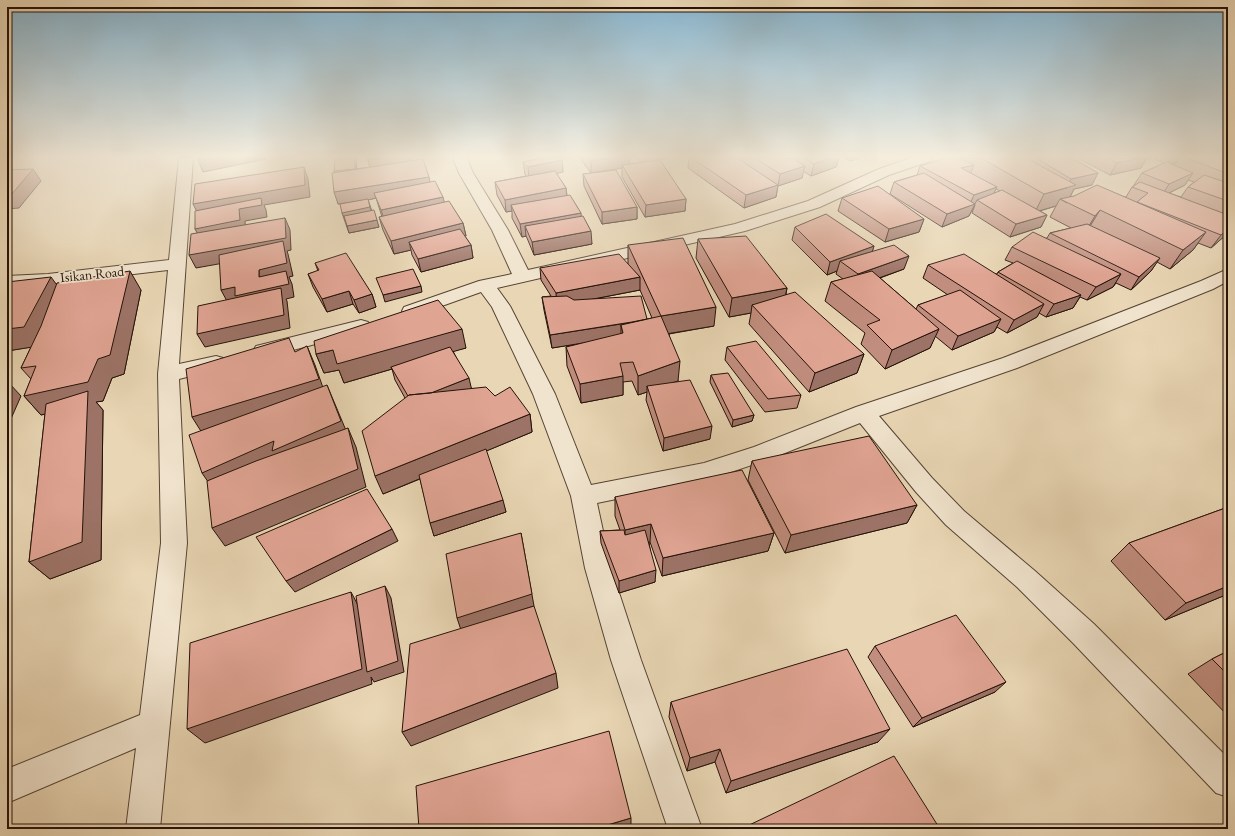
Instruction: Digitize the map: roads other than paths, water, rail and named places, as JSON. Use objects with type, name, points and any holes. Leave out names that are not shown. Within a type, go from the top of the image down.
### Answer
[{"type":"street","points":[[143,829],[174,543],[168,374],[183,197]]},
{"type":"street","points":[[480,197],[500,230],[522,276]]},
{"type":"street","points":[[395,316],[485,285],[739,228],[814,204],[829,197]]},
{"type":"street","name":"Isikan Road","points":[[7,281],[48,279],[177,264]]},
{"type":"street","points":[[583,496],[704,472],[762,453],[864,413],[1010,363],[1207,285],[1228,274]]},
{"type":"street","points":[[485,285],[501,306],[544,394],[583,496],[598,568],[604,589],[626,660],[685,829]]},
{"type":"street","points":[[168,374],[332,335],[374,322]]},
{"type":"street","points":[[864,413],[924,485],[955,518],[1026,579],[1084,634],[1228,781]]},
{"type":"street","points":[[7,786],[154,724]]}]
